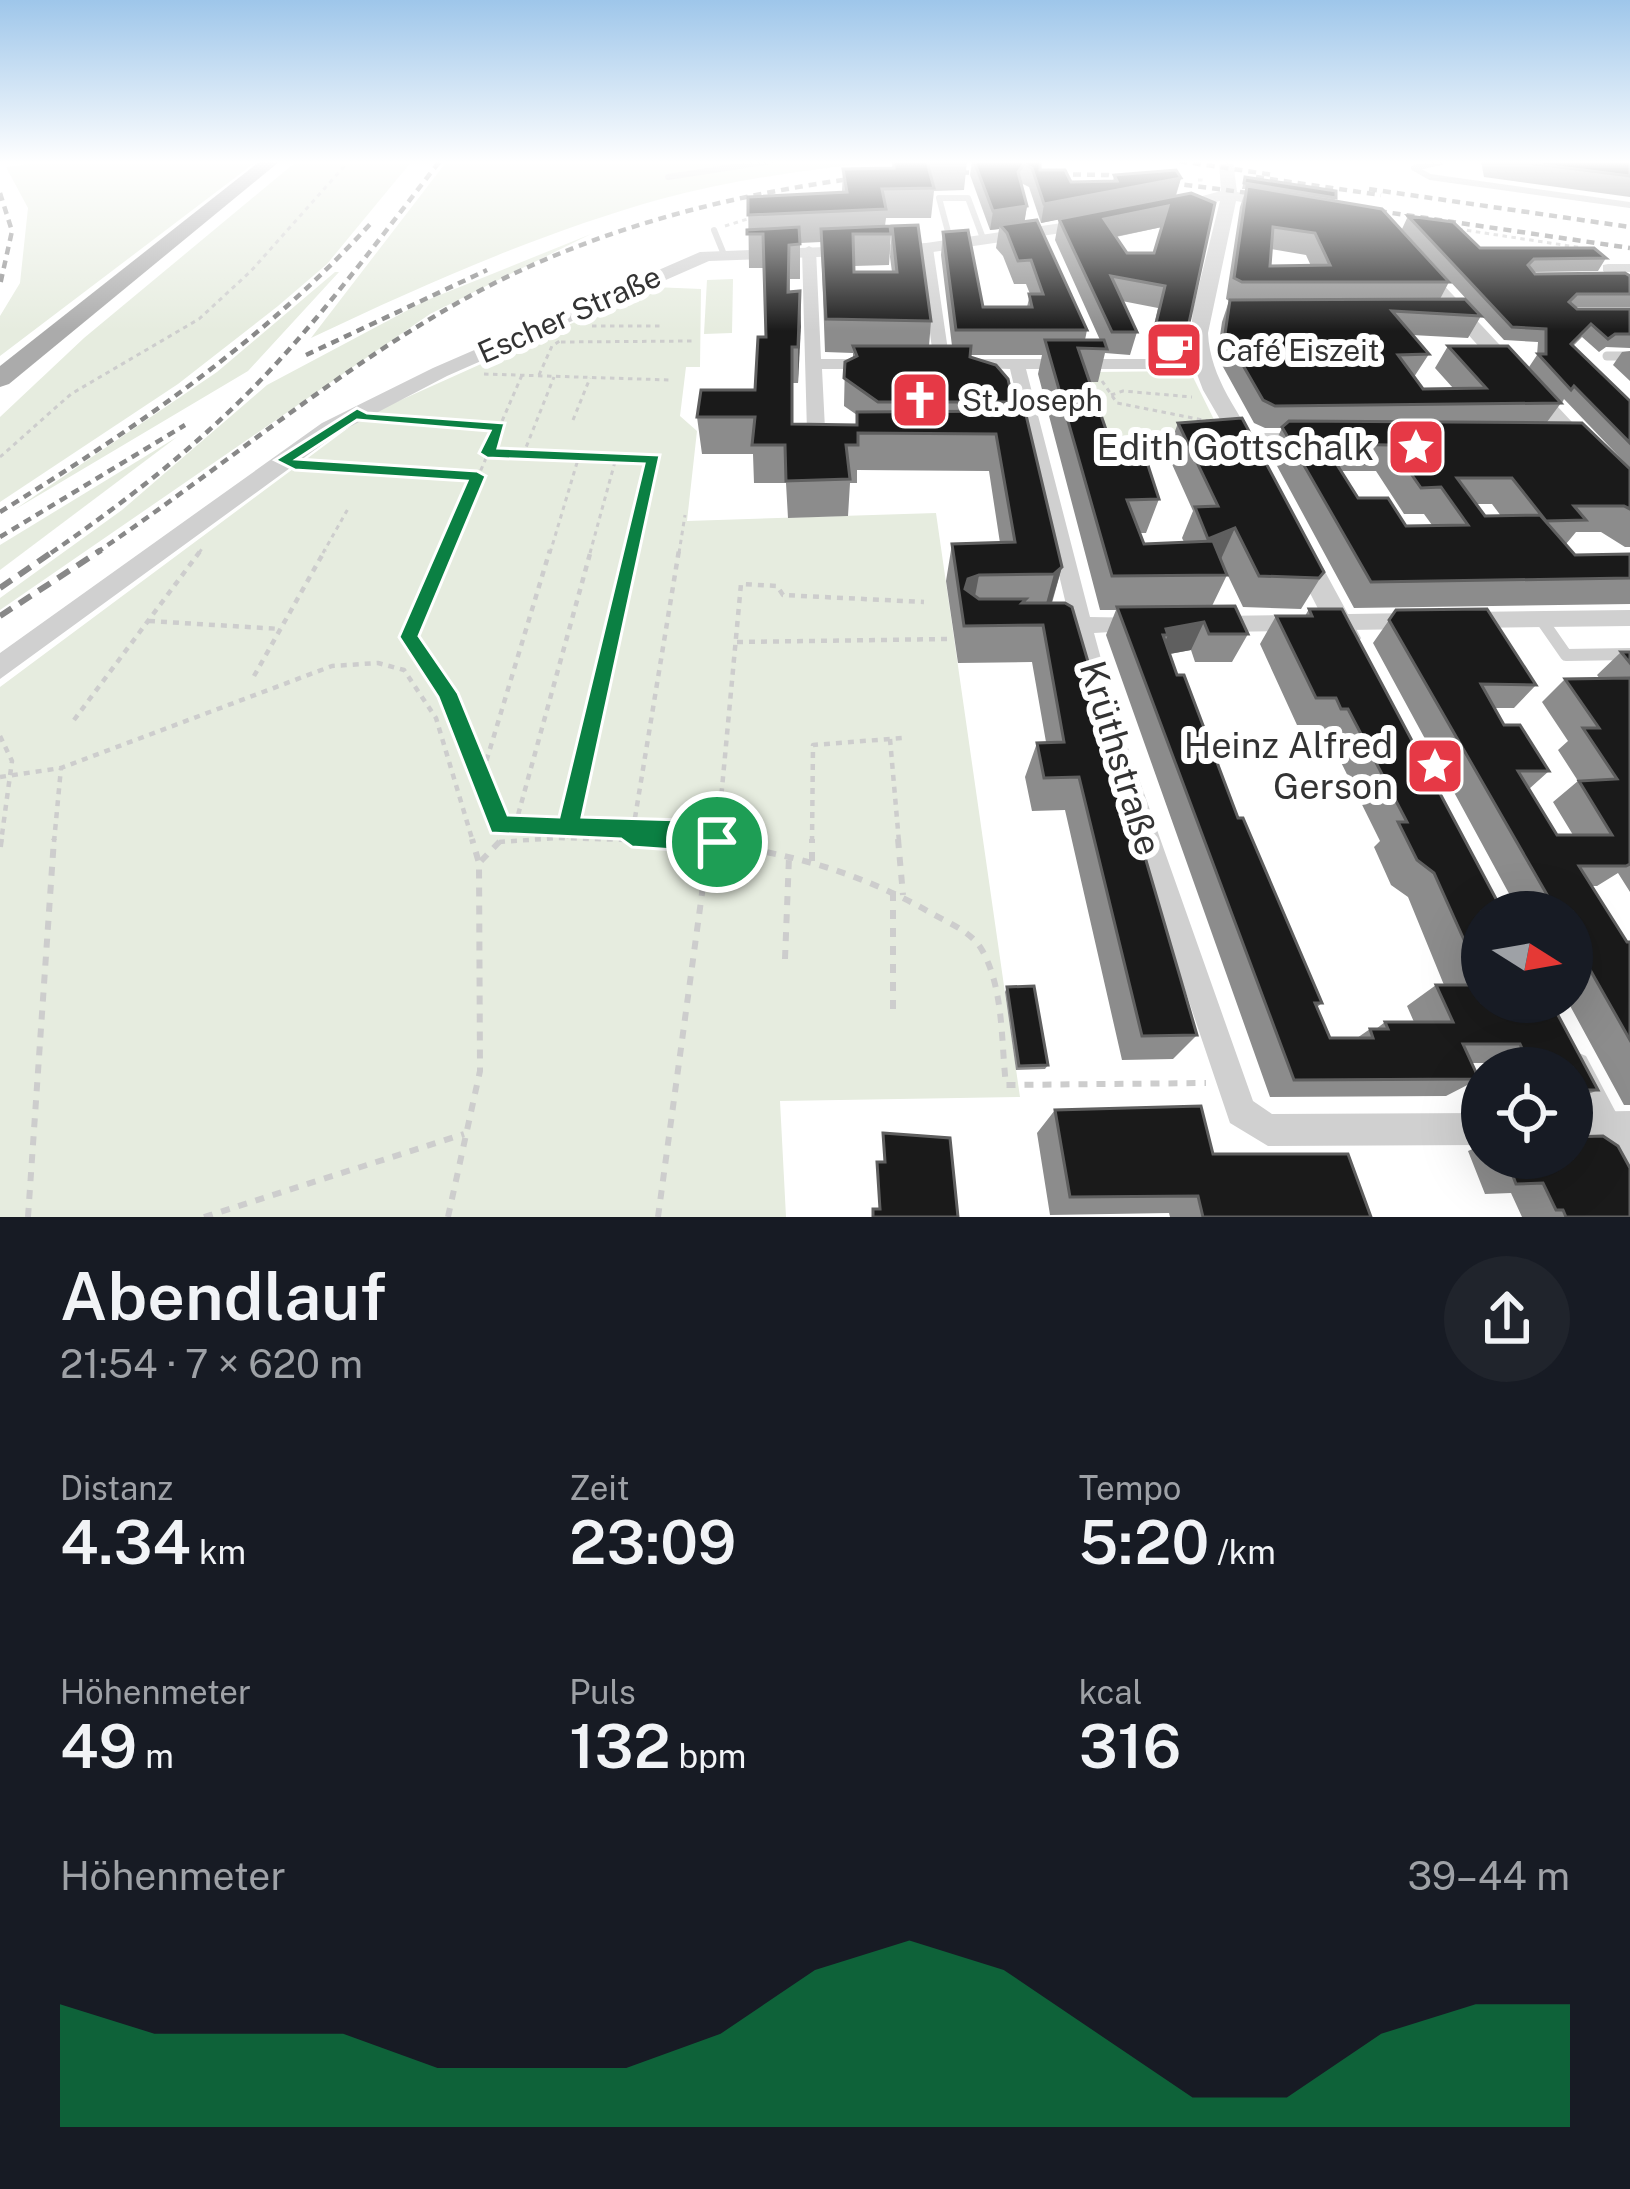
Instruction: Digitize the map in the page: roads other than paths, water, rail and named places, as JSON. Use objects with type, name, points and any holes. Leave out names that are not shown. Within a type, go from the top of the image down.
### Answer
[{"type":"main road","points":[[0,379],[199,218]]},
{"type":"street","points":[[1222,218],[1198,350],[1260,470]]},
{"type":"street","name":"Escher Straße","points":[[0,668],[284,460],[357,413],[669,268],[723,253],[926,248],[1107,220]]},
{"type":"street","points":[[926,248],[942,364]]},
{"type":"street","points":[[809,250],[816,432],[852,439]]},
{"type":"street","points":[[1404,253],[1630,499]]},
{"type":"street","points":[[1205,307],[1227,311]]},
{"type":"street","points":[[1435,311],[1458,311]]},
{"type":"street","points":[[1089,344],[1096,364]]},
{"type":"street","points":[[813,364],[899,364]]},
{"type":"street","points":[[920,364],[1204,364]]},
{"type":"street","name":"Krüthstraße","points":[[1017,365],[1080,625],[1134,808],[1241,1112],[1268,1130],[1461,1129]]},
{"type":"street","points":[[1535,437],[1574,437]]},
{"type":"street","points":[[1244,438],[1333,438]]},
{"type":"street","points":[[1012,439],[1036,439]]},
{"type":"street","points":[[1290,528],[1365,672]]},
{"type":"street","points":[[1198,624],[1630,618]]},
{"type":"street","points":[[1037,625],[1151,624]]},
{"type":"street","points":[[1601,1128],[1630,1182]]},
{"type":"lane","points":[[944,218],[952,245]]},
{"type":"lane","points":[[975,218],[983,241]]},
{"type":"lane","points":[[714,230],[723,253]]},
{"type":"lane","points":[[1597,278],[1626,278]]},
{"type":"lane","points":[[1607,356],[1630,356]]},
{"type":"lane","points":[[1541,619],[1566,656],[1630,654]]},
{"type":"railway","points":[[0,285],[12,231],[8,218]]},
{"type":"railway","points":[[51,553],[155,476],[252,389],[326,307],[396,218]]},
{"type":"railway","points":[[96,553],[430,319],[527,267],[662,218]]},
{"type":"railway","points":[[1424,218],[1630,248]]},
{"type":"railway","points":[[1567,218],[1630,227]]},
{"type":"railway","points":[[0,512],[100,448],[243,344],[372,222]]},
{"type":"railway","points":[[306,355],[487,270]]},
{"type":"railway","points":[[0,537],[185,425]]},
{"type":"railway","points":[[0,588],[55,550]]},
{"type":"railway","points":[[0,616],[101,550]]},
{"type":"place","name":"Café Eiszeit","points":[[1174,350]]},
{"type":"place","name":"St. Joseph","points":[[920,400]]},
{"type":"place","name":"Edith Gottschalk","points":[[1416,447]]},
{"type":"place","name":"Heinz Alfred Gerson","points":[[1435,766]]}]
